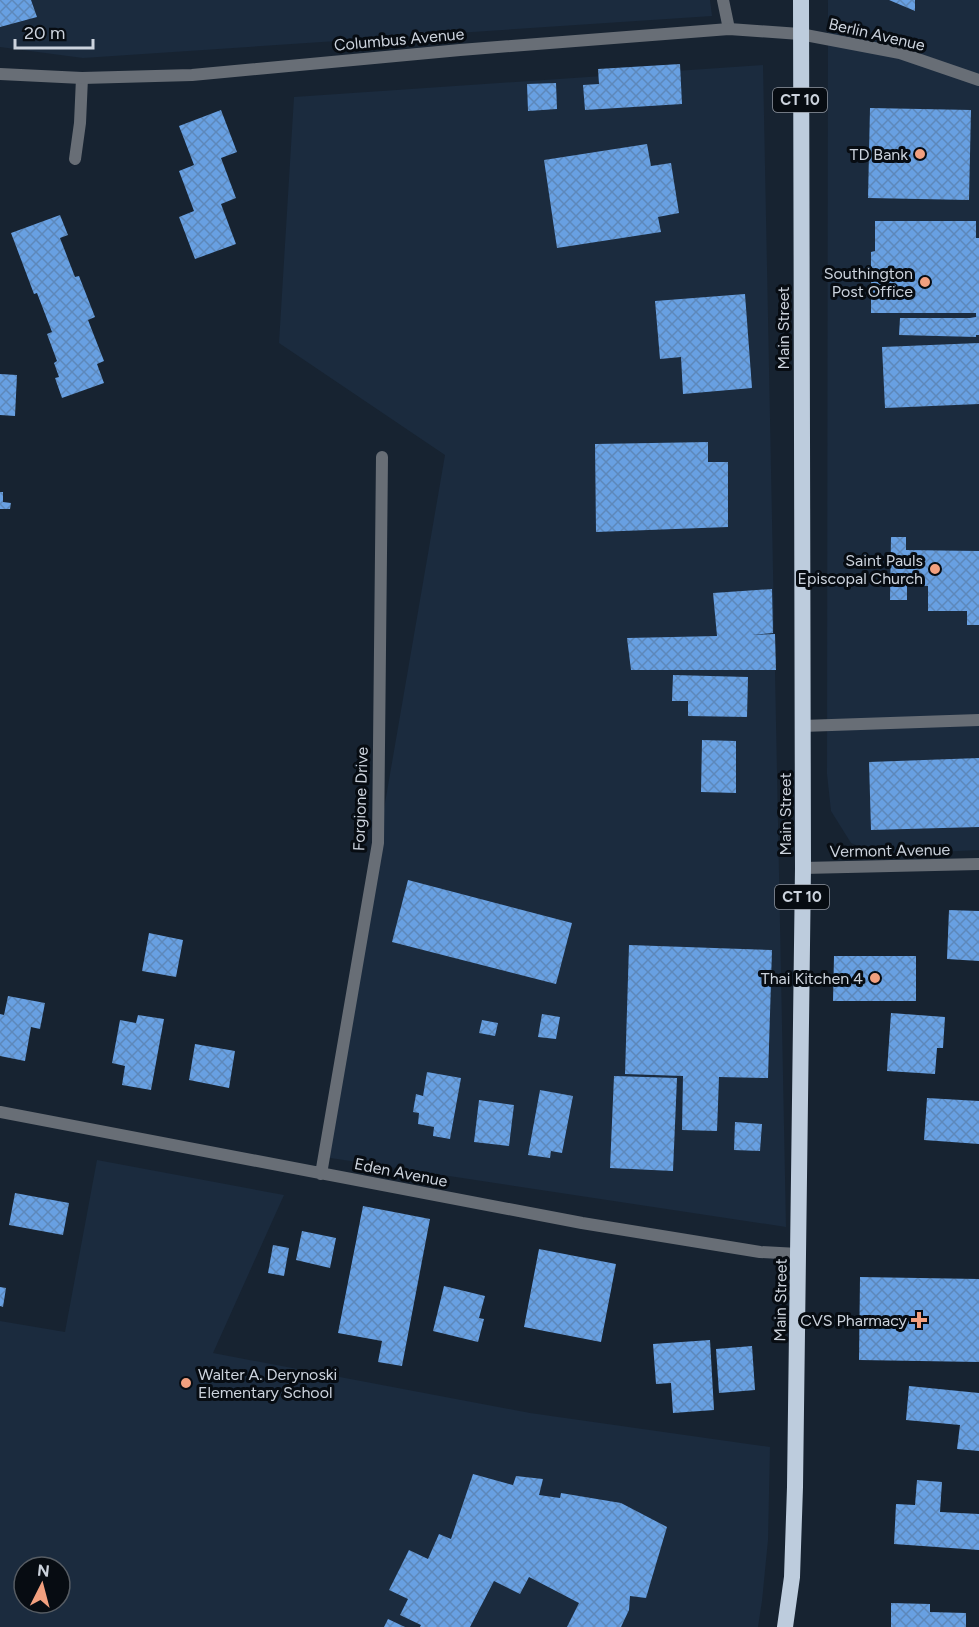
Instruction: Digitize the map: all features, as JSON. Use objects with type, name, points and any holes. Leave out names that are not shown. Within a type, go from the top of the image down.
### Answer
[{"type":"highway","name":"Main Street","points":[[785,1627],[792,1577],[795,1487],[803,868],[801,0]]},
{"type":"street","points":[[723,0],[729,29]]},
{"type":"street","name":"Columbus Avenue","points":[[0,74],[82,78],[192,75],[460,50],[729,29],[800,34]]},
{"type":"street","name":"Berlin Avenue","points":[[800,34],[900,53],[979,80]]},
{"type":"street","points":[[75,159],[80,123],[82,78]]},
{"type":"street","name":"Forgione Drive","points":[[321,1174],[378,843],[382,457]]},
{"type":"street","points":[[802,726],[979,720]]},
{"type":"street","name":"Vermont Avenue","points":[[803,868],[979,864]]},
{"type":"street","name":"Eden Avenue","points":[[0,1113],[582,1223],[760,1252],[798,1254]]},
{"type":"shaded area","points":[[0,0],[710,0],[712,16],[83,58],[0,47]]},
{"type":"shaded area","points":[[828,0],[979,0],[979,850],[877,855],[851,843],[831,811],[827,774]]},
{"type":"shaded area","points":[[763,65],[786,1227],[324,1157],[445,455],[279,343],[294,97]]},
{"type":"shaded area","name":"Walter A. Derynoski Elementary School","points":[[97,1160],[284,1195],[213,1353],[530,1413],[770,1447],[768,1540],[758,1627],[0,1627],[0,1321],[65,1332]]},
{"type":"building","points":[[0,0],[31,0],[37,17],[0,27]]},
{"type":"building","points":[[889,0],[915,0],[915,11]]},
{"type":"building","points":[[680,64],[682,104],[585,110],[583,85],[599,84],[598,69]]},
{"type":"building","points":[[556,83],[557,109],[528,111],[527,84]]},
{"type":"building","name":"TD Bank","points":[[870,108],[971,110],[969,200],[868,198]]},
{"type":"building","points":[[221,110],[237,152],[221,158],[236,198],[221,204],[236,244],[195,259],[179,217],[194,211],[179,171],[194,165],[179,126]]},
{"type":"building","points":[[647,144],[651,166],[671,163],[679,213],[658,217],[661,232],[557,248],[544,160]]},
{"type":"building","points":[[60,215],[68,235],[60,238],[75,277],[79,276],[95,317],[88,320],[104,361],[97,364],[104,383],[62,398],[55,378],[59,377],[54,363],[57,361],[47,334],[52,332],[37,293],[34,294],[11,233]]},
{"type":"building","name":"Southington Post Office","points":[[875,221],[976,221],[976,238],[979,238],[979,335],[976,337],[899,335],[900,318],[970,318],[976,317],[976,313],[871,313],[871,252],[875,251]]},
{"type":"building","points":[[745,294],[752,388],[683,394],[681,357],[660,359],[655,301]]},
{"type":"building","points":[[979,343],[979,404],[885,408],[882,347]]},
{"type":"building","points":[[0,374],[17,375],[15,416],[0,415]]},
{"type":"building","points":[[708,442],[708,462],[728,462],[728,527],[596,532],[595,444]]},
{"type":"building","points":[[0,492],[3,492],[3,502],[11,503],[10,509],[0,509]]},
{"type":"building","name":"Saint Pauls Episcopal Church","points":[[891,537],[906,537],[906,550],[979,551],[979,625],[967,625],[967,611],[928,611],[928,586],[907,586],[907,600],[890,600]]},
{"type":"building","points":[[772,589],[773,633],[752,635],[775,634],[776,670],[631,670],[627,638],[717,636],[713,593]]},
{"type":"building","points":[[673,675],[748,677],[747,717],[688,716],[688,701],[672,701]]},
{"type":"building","points":[[702,740],[736,741],[736,793],[701,792]]},
{"type":"building","points":[[979,758],[979,827],[871,830],[869,762]]},
{"type":"building","points":[[408,880],[572,923],[556,984],[392,942]]},
{"type":"building","points":[[949,910],[979,911],[979,961],[947,959]]},
{"type":"building","points":[[149,933],[183,940],[176,977],[142,971]]},
{"type":"building","points":[[629,945],[772,950],[768,1078],[719,1077],[717,1131],[682,1130],[683,1076],[625,1074]]},
{"type":"building","name":"Thai Kitchen 4","points":[[834,956],[916,956],[916,1001],[833,1001]]},
{"type":"building","points":[[8,996],[45,1003],[40,1029],[31,1027],[25,1061],[0,1056],[0,1014],[4,1015]]},
{"type":"building","points":[[891,1013],[945,1017],[943,1048],[937,1048],[935,1074],[887,1071]]},
{"type":"building","points":[[542,1014],[560,1017],[556,1039],[538,1037]]},
{"type":"building","points":[[138,1015],[164,1019],[151,1090],[122,1085],[125,1066],[112,1063],[120,1020],[136,1023]]},
{"type":"building","points":[[482,1020],[498,1023],[495,1036],[479,1033]]},
{"type":"building","points":[[195,1044],[235,1051],[229,1088],[189,1080]]},
{"type":"building","points":[[427,1072],[461,1078],[450,1139],[433,1136],[434,1127],[418,1124],[419,1113],[413,1112],[416,1094],[423,1096]]},
{"type":"building","points":[[614,1076],[677,1078],[673,1171],[610,1168]]},
{"type":"building","points":[[540,1090],[573,1096],[562,1153],[551,1151],[550,1158],[528,1155]]},
{"type":"building","points":[[927,1098],[979,1101],[979,1144],[924,1140]]},
{"type":"building","points":[[479,1100],[514,1105],[509,1146],[474,1142]]},
{"type":"building","points":[[735,1122],[762,1124],[760,1151],[734,1150]]},
{"type":"building","points":[[15,1193],[69,1203],[63,1235],[9,1225]]},
{"type":"building","points":[[363,1206],[430,1219],[402,1366],[378,1362],[382,1341],[338,1333]]},
{"type":"building","points":[[302,1231],[336,1238],[330,1268],[296,1260]]},
{"type":"building","points":[[273,1245],[289,1248],[284,1276],[268,1273]]},
{"type":"building","points":[[539,1249],[616,1264],[601,1342],[524,1327]]},
{"type":"building","name":"CVS Pharmacy","points":[[860,1277],[979,1279],[979,1362],[859,1360]]},
{"type":"building","points":[[444,1286],[485,1296],[479,1318],[484,1319],[478,1342],[433,1331]]},
{"type":"building","points":[[0,1287],[6,1288],[3,1307],[0,1306]]},
{"type":"building","points":[[710,1340],[714,1410],[673,1413],[671,1383],[656,1384],[653,1344]]},
{"type":"building","points":[[752,1346],[755,1390],[719,1393],[716,1349]]},
{"type":"building","points":[[909,1386],[979,1393],[979,1451],[957,1449],[960,1425],[906,1420]]},
{"type":"building","points":[[473,1474],[513,1485],[516,1476],[543,1479],[539,1495],[560,1498],[561,1493],[621,1503],[667,1527],[646,1598],[630,1596],[629,1610],[621,1627],[567,1627],[579,1603],[529,1577],[520,1594],[494,1581],[470,1627],[420,1627],[421,1625],[400,1615],[408,1599],[389,1590],[409,1550],[428,1559],[439,1534],[451,1539]]},
{"type":"building","points":[[917,1480],[942,1482],[940,1512],[979,1514],[979,1550],[894,1544],[896,1504],[915,1505]]},
{"type":"building","points":[[891,1603],[930,1604],[930,1612],[966,1613],[966,1627],[891,1627]]},
{"type":"building","points":[[388,1619],[405,1627],[384,1627]]},
{"type":"place","name":"TD Bank","points":[[920,154]]},
{"type":"place","name":"Southington Post Office","points":[[925,282]]},
{"type":"place","name":"Saint Pauls Episcopal Church","points":[[935,569]]},
{"type":"place","name":"Thai Kitchen 4","points":[[875,978]]},
{"type":"place","name":"CVS Pharmacy","points":[[919,1320]]},
{"type":"place","name":"Walter A. Derynoski Elementary School","points":[[186,1383]]}]
